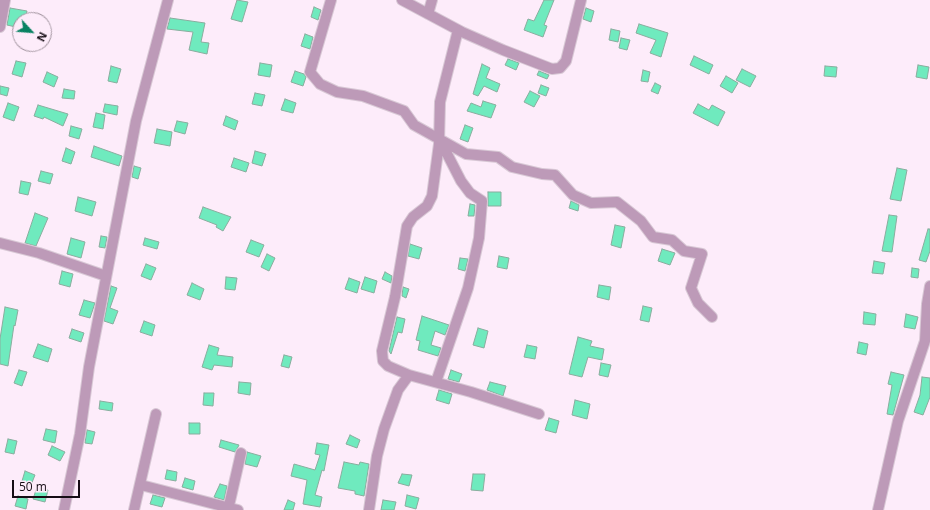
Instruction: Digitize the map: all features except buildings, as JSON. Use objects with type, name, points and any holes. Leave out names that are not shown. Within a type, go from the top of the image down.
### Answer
[{"type":"street","points":[[0,27],[5,0]]},
{"type":"street","points":[[64,510],[80,434],[89,367],[136,120],[168,0]]},
{"type":"street","points":[[331,0],[310,72],[320,84],[337,92],[363,96],[404,111],[414,125],[466,154],[498,157],[512,167],[542,174],[555,175],[573,195],[591,203],[618,202],[641,221],[653,237],[672,240],[684,251],[702,254],[691,288],[698,304],[712,317]]},
{"type":"street","points":[[402,0],[458,30],[503,50],[552,69],[560,68],[566,61],[581,0]]},
{"type":"street","points":[[428,14],[432,0]]},
{"type":"street","points":[[458,30],[440,102],[439,138],[432,196],[427,206],[413,218],[407,226],[395,297],[382,351],[383,361],[388,366],[409,374],[539,414]]},
{"type":"street","points":[[436,382],[468,288],[480,238],[482,200],[470,193],[461,181],[448,152],[439,138]]},
{"type":"street","points":[[0,243],[39,253],[106,276]]},
{"type":"street","points":[[878,510],[898,421],[925,341],[927,304],[930,286]]},
{"type":"street","points":[[369,510],[377,456],[384,429],[398,390],[409,374]]},
{"type":"street","points":[[134,510],[141,485],[156,414]]},
{"type":"street","points":[[141,485],[231,509],[241,453]]}]
